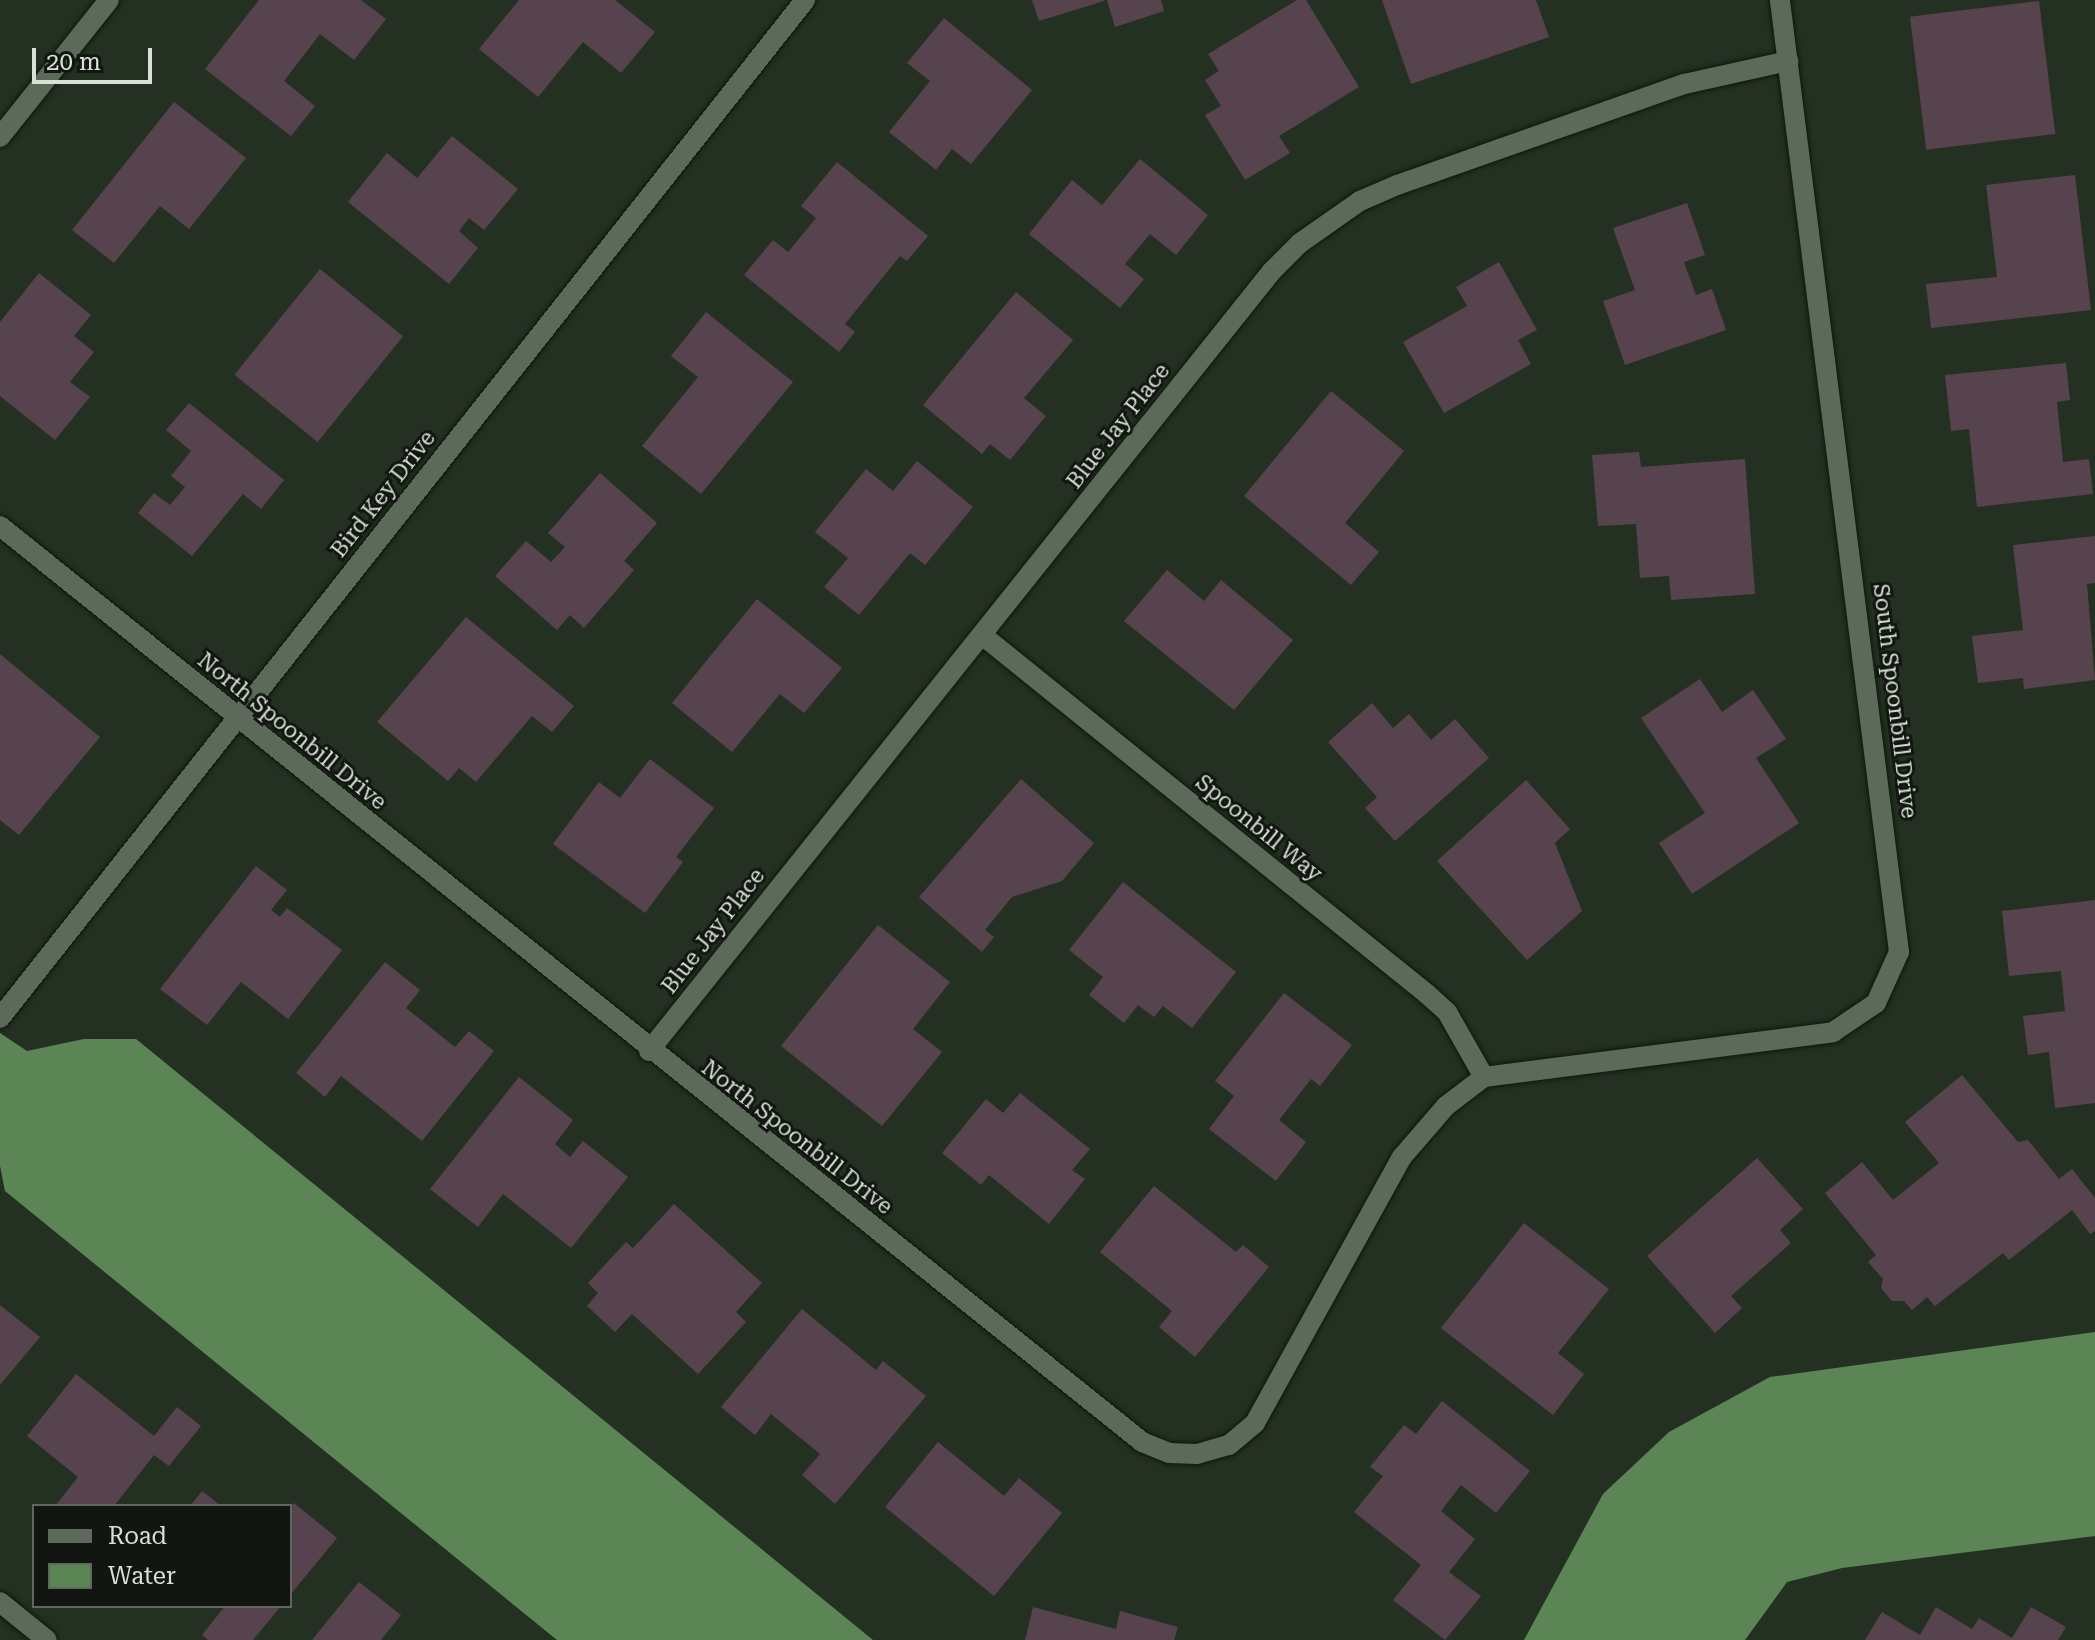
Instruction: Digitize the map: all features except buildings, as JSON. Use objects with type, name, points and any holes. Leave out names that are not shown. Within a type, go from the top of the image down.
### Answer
[{"type":"street","points":[[0,137],[109,0]]},
{"type":"street","name":"Bird Key Drive","points":[[0,1018],[805,0]]},
{"type":"street","name":"South Spoonbill Drive","points":[[1484,1077],[1833,1032],[1876,1003],[1899,952],[1780,0]]},
{"type":"street","name":"Blue Jay Place","points":[[649,1051],[1271,272],[1330,219],[1397,185],[1684,84],[1788,61]]},
{"type":"street","name":"North Spoonbill Drive","points":[[0,526],[649,1051],[1142,1442],[1169,1453],[1197,1454],[1229,1445],[1266,1409],[1402,1157],[1438,1114],[1484,1077]]},
{"type":"street","name":"Spoonbill Way","points":[[982,635],[1427,994],[1447,1012],[1484,1077]]},
{"type":"street","points":[[0,1602],[47,1640]]},
{"type":"water","points":[[0,1033],[27,1051],[84,1039],[136,1039],[873,1640],[557,1640],[5,1191],[0,1166]]},
{"type":"water","points":[[2095,1332],[2095,1536],[1842,1568],[1787,1582],[1745,1640],[1524,1640],[1603,1494],[1669,1432],[1770,1377]]}]
